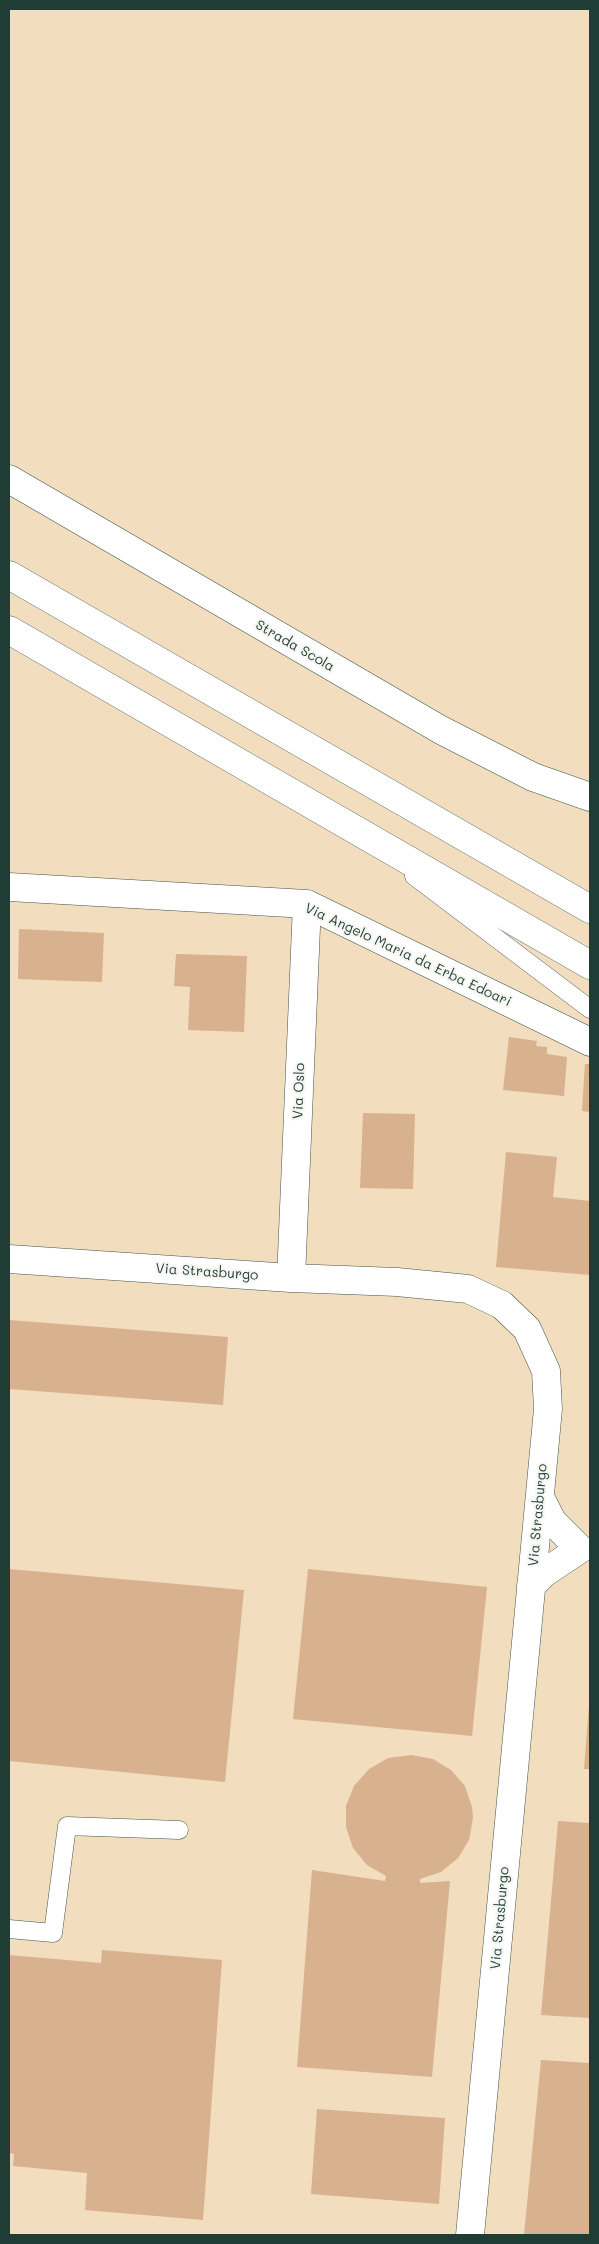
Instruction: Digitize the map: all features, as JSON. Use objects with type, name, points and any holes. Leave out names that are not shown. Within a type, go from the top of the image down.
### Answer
[{"type":"main road","name":"Strada Scola","points":[[9,479],[441,730],[534,777],[590,797]]},
{"type":"main road","points":[[9,575],[590,909]]},
{"type":"main road","points":[[9,630],[590,964]]},
{"type":"main road","name":"Via Angelo Maria da Erba Edoari","points":[[9,887],[307,904],[590,1042]]},
{"type":"main road","name":"Via Oslo","points":[[291,1278],[307,904]]},
{"type":"main road","name":"Via Strasburgo","points":[[9,1259],[291,1278],[397,1282],[468,1289],[502,1305],[527,1328],[546,1371],[548,1409],[470,2235]]},
{"type":"main road","points":[[531,1586],[544,1573],[585,1550],[552,1521],[540,1497]]},
{"type":"lane","points":[[342,822],[590,1009]]},
{"type":"lane","points":[[9,1928],[53,1933],[67,1826],[179,1830]]},
{"type":"building","points":[[19,929],[104,933],[102,982],[18,979]]},
{"type":"building","points":[[176,954],[247,956],[244,1032],[188,1030],[190,987],[174,986]]},
{"type":"building","points":[[509,1037],[537,1041],[536,1046],[547,1047],[547,1054],[567,1057],[564,1096],[503,1090]]},
{"type":"building","points":[[585,1064],[590,1064],[590,1112],[582,1111]]},
{"type":"building","points":[[363,1113],[415,1114],[413,1189],[360,1188]]},
{"type":"building","points":[[506,1152],[557,1157],[553,1197],[590,1201],[590,1275],[496,1267]]},
{"type":"building","points":[[9,1320],[228,1337],[223,1405],[9,1389]]},
{"type":"building","points":[[9,1569],[244,1590],[225,1782],[9,1761]]},
{"type":"building","points":[[308,1569],[487,1587],[472,1736],[293,1719]]},
{"type":"building","points":[[589,1706],[590,1769],[584,1769]]},
{"type":"building","points":[[411,1755],[433,1759],[451,1770],[465,1786],[472,1807],[473,1818],[469,1840],[458,1858],[441,1872],[420,1879],[420,1883],[450,1881],[432,2077],[297,2067],[312,1870],[385,1881],[386,1876],[367,1865],[353,1848],[346,1827],[346,1806],[354,1786],[369,1769],[388,1758]]},
{"type":"building","points":[[558,1821],[590,1823],[590,2018],[541,2015]]},
{"type":"building","points":[[102,1950],[222,1960],[203,2220],[85,2210],[87,2173],[13,2166],[14,2154],[9,2153],[9,1955],[101,1963]]},
{"type":"building","points":[[541,2060],[590,2063],[590,2235],[524,2235]]},
{"type":"building","points":[[317,2109],[445,2118],[439,2204],[311,2194]]}]
